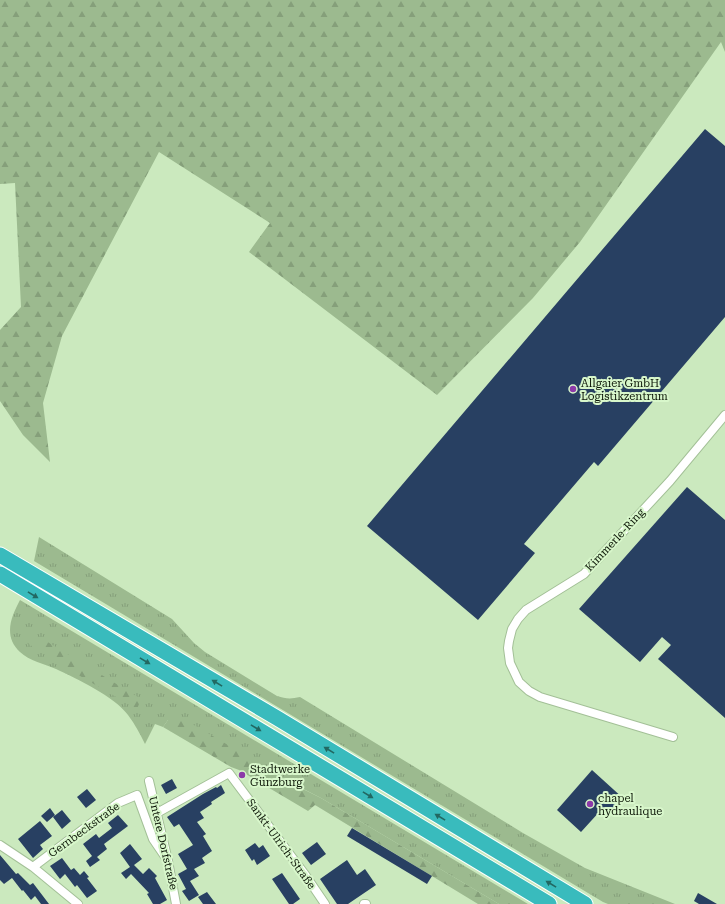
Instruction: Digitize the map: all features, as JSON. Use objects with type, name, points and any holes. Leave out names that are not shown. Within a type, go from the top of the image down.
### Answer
[{"type":"highway","points":[[0,555],[277,718],[585,904]]},
{"type":"highway","points":[[0,574],[549,904]]},
{"type":"street","name":"Kimmerle-Ring","points":[[673,737],[534,695],[519,682],[512,670],[508,655],[509,641],[512,629],[522,614],[584,574],[670,481],[725,415]]},
{"type":"street","name":"Sankt-Ulrich-Straße","points":[[157,813],[229,773],[306,876],[325,904]]},
{"type":"street","name":"Untere Dorfstraße","points":[[149,781],[168,861],[176,904]]},
{"type":"street","name":"Gernbeckstraße","points":[[33,868],[118,803],[137,795],[153,839],[168,861]]},
{"type":"street","points":[[0,845],[33,868],[78,904]]},
{"type":"green space","points":[[0,0],[725,0],[725,52],[721,42],[580,242],[533,298],[437,395],[249,252],[270,223],[159,152],[62,336],[43,403],[50,462],[23,435],[0,401],[0,330],[21,307],[15,183],[0,184]]},
{"type":"green space","points":[[39,537],[172,619],[194,643],[205,652],[277,696],[283,698],[300,697],[523,833],[585,868],[675,904],[608,904],[603,902],[34,561]]},
{"type":"green space","points":[[20,600],[528,904],[499,904],[321,798],[168,720],[163,727],[155,724],[145,744],[131,718],[114,701],[84,683],[56,669],[32,660],[20,652],[12,640],[10,626]]},
{"type":"green space","points":[[46,641],[141,699],[137,709],[68,669],[27,643]]},
{"type":"green space","points":[[177,715],[301,788],[321,798],[499,904],[478,904],[315,805],[308,811],[163,727],[168,720]]},
{"type":"building","name":"Allgaier GmbH Logistikzentrum","points":[[705,129],[725,146],[725,317],[598,466],[594,462],[524,544],[535,553],[478,620],[367,526]]},
{"type":"building","points":[[687,487],[725,520],[725,718],[658,659],[671,645],[662,637],[640,662],[579,609]]},
{"type":"building","name":"chapel hydraulique","points":[[592,770],[624,799],[607,816],[601,810],[581,832],[557,810]]},
{"type":"building","points":[[172,779],[177,788],[166,794],[161,785]]},
{"type":"building","points":[[221,785],[225,793],[211,802],[212,804],[200,812],[204,818],[197,822],[206,834],[203,836],[212,851],[202,858],[205,863],[194,869],[199,876],[190,881],[199,895],[189,901],[182,891],[186,889],[178,874],[187,869],[178,854],[193,845],[179,824],[174,827],[167,817],[203,794]]},
{"type":"building","points":[[87,789],[96,800],[86,808],[77,797]]},
{"type":"building","points":[[50,808],[55,815],[47,822],[41,816]]},
{"type":"building","points":[[62,810],[71,821],[62,829],[53,817]]},
{"type":"building","points":[[118,815],[128,826],[104,844],[107,849],[97,857],[100,860],[90,867],[86,861],[92,856],[83,844],[96,834],[99,838],[112,828],[108,823]]},
{"type":"building","points":[[40,821],[52,836],[40,845],[43,849],[33,858],[18,839]]},
{"type":"building","points":[[352,828],[432,876],[427,884],[347,836]]},
{"type":"building","points":[[317,842],[326,854],[311,865],[302,853]]},
{"type":"building","points":[[255,843],[259,848],[263,845],[270,856],[257,865],[254,859],[252,861],[245,850]]},
{"type":"building","points":[[130,844],[142,859],[134,865],[143,874],[149,868],[157,876],[155,878],[167,900],[160,904],[153,904],[147,894],[149,893],[131,874],[126,879],[121,873],[130,867],[120,853]]},
{"type":"building","points":[[0,855],[16,874],[18,873],[30,885],[33,883],[49,904],[41,904],[35,896],[31,900],[12,878],[4,884],[0,880]]},
{"type":"building","points":[[62,858],[71,870],[74,868],[80,875],[84,871],[89,877],[87,878],[97,891],[87,898],[77,885],[75,887],[65,874],[60,879],[50,866]]},
{"type":"building","points":[[347,860],[357,875],[365,869],[376,885],[348,904],[337,904],[320,879]]},
{"type":"building","points":[[282,873],[300,899],[293,904],[289,904],[272,879]]},
{"type":"building","points":[[207,892],[216,904],[203,904],[198,897]]},
{"type":"building","points":[[698,893],[717,904],[699,904],[694,901]]},
{"type":"place","name":"Allgaier GmbH Logistikzentrum","points":[[573,389]]},
{"type":"place","name":"Stadtwerke Günzburg","points":[[242,775]]},
{"type":"place","name":"chapel hydraulique","points":[[590,804]]}]
